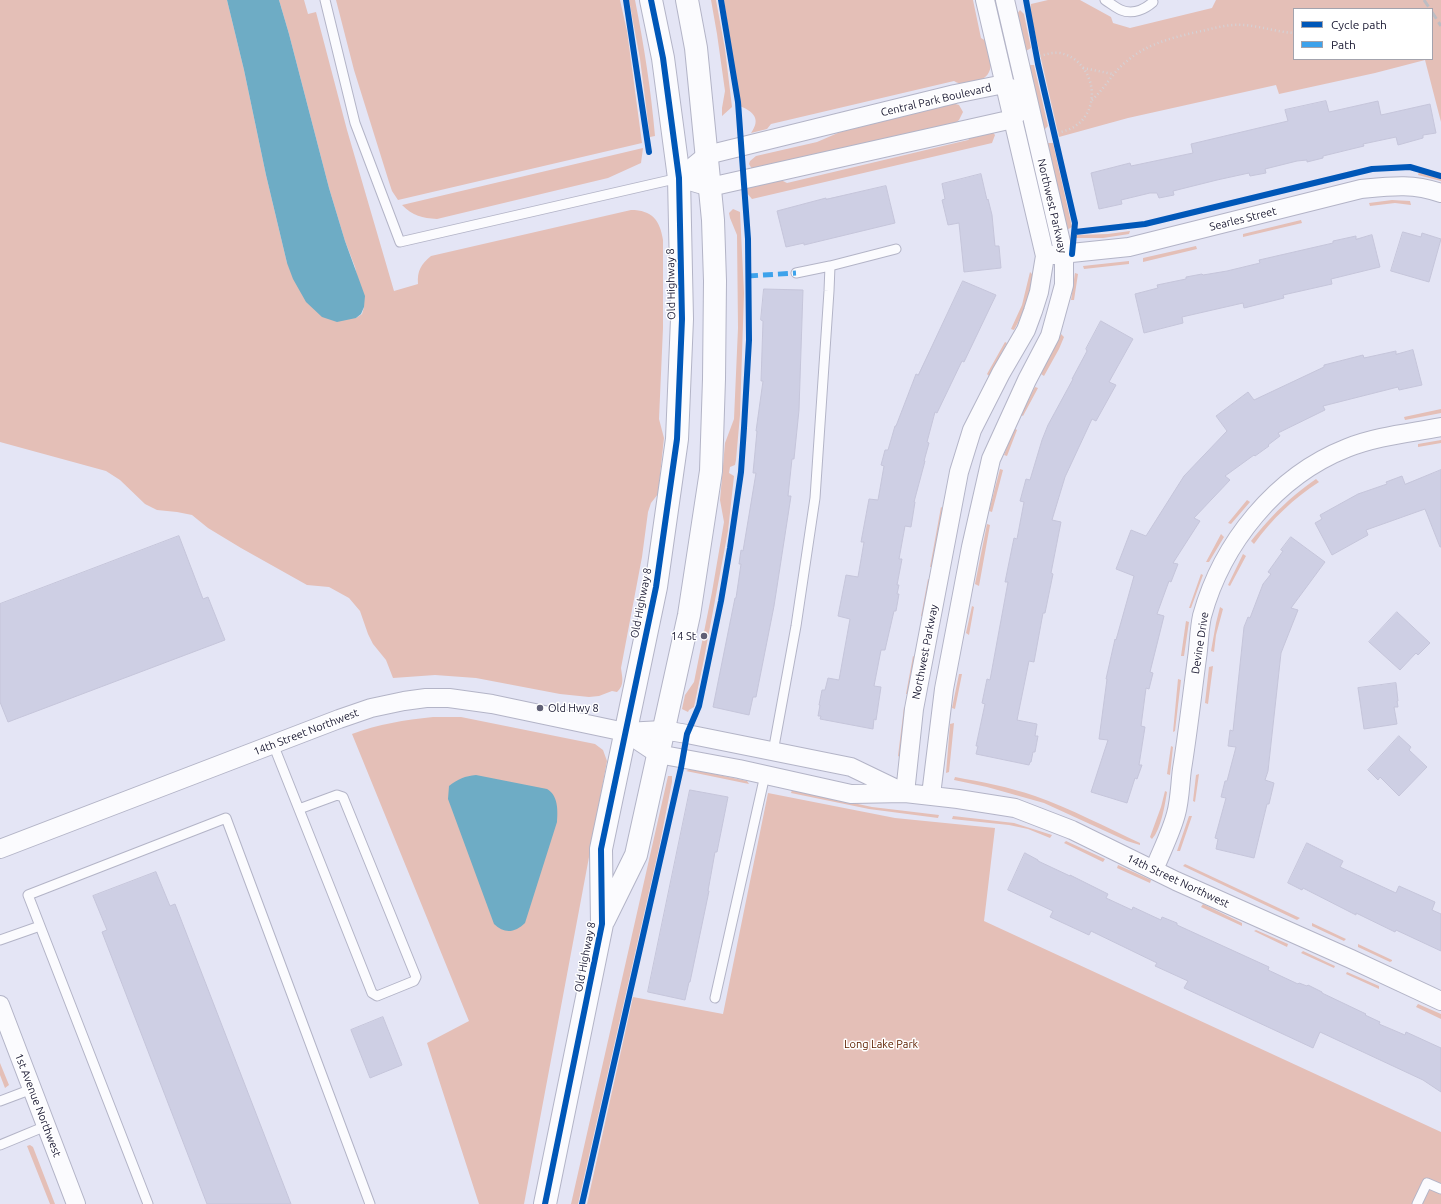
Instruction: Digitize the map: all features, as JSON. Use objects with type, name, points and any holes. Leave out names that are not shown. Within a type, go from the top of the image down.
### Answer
[{"type":"street","name":"Old Highway 8","points":[[545,1204],[602,924],[601,849],[656,587],[677,440],[682,319],[679,178],[663,58],[651,0]]},
{"type":"street","name":"Old Highway 8","points":[[602,924],[636,855],[689,615],[711,471],[715,281],[713,220],[696,48],[687,0]]},
{"type":"street","name":"Northwest Parkway","points":[[931,796],[944,689],[977,519],[991,459],[1027,380],[1050,336],[1064,285],[1064,255],[1018,61],[997,2]]},
{"type":"street","name":"Northwest Parkway","points":[[905,793],[914,709],[959,472],[972,430],[1001,372],[1026,330],[1039,292],[1045,256],[1004,84],[997,2]]},
{"type":"street","name":"Central Park Boulevard","points":[[679,178],[707,155],[948,96],[1004,84],[1027,99]]},
{"type":"street","points":[[679,178],[710,187],[1013,119],[1027,99]]},
{"type":"street","name":"Searles Street","points":[[1045,256],[1129,247],[1361,189],[1401,186],[1426,188],[1441,193]]},
{"type":"street","name":"Devine Drive","points":[[1154,870],[1176,814],[1202,617],[1214,582],[1228,552],[1268,501],[1316,464],[1347,448],[1366,442],[1441,427]]},
{"type":"street","points":[[952,513],[977,519]]},
{"type":"street","name":"14th Street Northwest","points":[[0,849],[371,708],[426,698],[449,698],[492,704],[625,732],[663,730],[851,767],[905,793]]},
{"type":"street","name":"14th Street Northwest","points":[[625,732],[658,754],[851,794],[905,793],[1015,808],[1072,830],[1154,870],[1441,1001]]},
{"type":"street","points":[[765,775],[773,752]]},
{"type":"street","name":"1st Avenue Northwest","points":[[0,1005],[76,1204]]},
{"type":"lane","points":[[325,0],[355,122],[400,242],[679,178]]},
{"type":"lane","points":[[1105,0],[1127,12],[1143,9],[1154,2]]},
{"type":"lane","points":[[796,273],[896,249]]},
{"type":"lane","points":[[773,752],[796,626],[815,498],[830,266]]},
{"type":"lane","points":[[273,744],[372,993],[377,996],[414,981],[416,977],[343,797],[337,795],[299,809]]},
{"type":"lane","points":[[715,998],[765,775]]},
{"type":"lane","points":[[148,1204],[28,895],[226,818],[370,1204]]},
{"type":"lane","points":[[0,940],[40,926]]},
{"type":"lane","points":[[0,1101],[32,1089]]},
{"type":"lane","points":[[0,1144],[46,1126]]},
{"type":"lane","points":[[1417,1204],[1427,1183],[1441,1189]]},
{"type":"path","points":[[1092,100],[1113,74],[1128,60],[1154,45],[1197,32],[1241,24],[1293,33]]},
{"type":"path","points":[[1035,49],[1038,64]]},
{"type":"path","points":[[1018,61],[1051,53],[1060,53],[1069,57],[1083,68],[1088,74],[1091,83],[1092,100],[1087,113],[1080,122],[1073,127],[1055,134],[1036,138]]},
{"type":"path","points":[[1083,68],[1113,74]]},
{"type":"path","points":[[1053,126],[1056,141]]},
{"type":"green space","points":[[0,0],[227,0],[287,263],[356,318],[362,314],[364,307],[355,267],[345,241],[329,188],[279,0],[304,0],[308,14],[316,12],[347,130],[394,291],[418,284],[420,268],[431,256],[631,210],[638,210],[650,214],[654,218],[660,227],[663,240],[663,328],[659,419],[664,438],[658,494],[651,503],[648,512],[642,557],[621,668],[622,684],[617,692],[612,691],[599,696],[589,697],[560,694],[476,678],[435,675],[393,678],[386,660],[373,644],[368,634],[360,611],[349,598],[329,587],[307,585],[208,528],[192,515],[157,510],[145,504],[120,480],[106,471],[0,442]]},
{"type":"green space","points":[[336,0],[620,0],[627,31],[642,143],[398,200],[392,191],[354,70]]},
{"type":"green space","points":[[629,0],[635,0],[647,68],[655,136],[650,137],[640,59]]},
{"type":"green space","points":[[711,0],[716,0],[725,49],[732,107],[722,116],[725,91]]},
{"type":"green space","points":[[724,0],[973,0],[981,38],[986,41],[990,54],[991,67],[986,77],[972,83],[961,84],[954,81],[771,124],[767,129],[751,133],[756,120],[752,113],[740,106]]},
{"type":"green space","points":[[1048,0],[1080,0],[1111,17],[1113,23],[1130,28],[1212,8],[1216,0],[1441,0],[1441,122],[1425,60],[1375,73],[1279,94],[1276,85],[1128,118],[1059,137],[1030,11],[1031,4]]},
{"type":"green space","points":[[1020,10],[1024,14],[1031,48],[1026,51],[1017,14]]},
{"type":"green space","points":[[1029,65],[1034,65],[1048,126],[1042,132]]},
{"type":"green space","points":[[952,103],[959,105],[963,112],[959,120],[954,124],[752,169],[749,164],[750,161],[756,156],[817,142],[854,126]]},
{"type":"green space","points":[[991,130],[995,135],[992,143],[752,199],[746,192],[748,186],[779,179],[787,183],[968,140],[971,137]]},
{"type":"green space","points":[[1047,143],[1053,143],[1072,227],[1065,231]]},
{"type":"green space","points":[[643,148],[641,163],[608,178],[437,219],[418,216],[410,212],[402,205]]},
{"type":"green space","points":[[1419,172],[1441,177],[1441,181],[1418,175]]},
{"type":"green space","points":[[1392,200],[1410,201],[1411,205],[1395,203],[1370,206],[1369,203]]},
{"type":"green space","points":[[733,209],[740,212],[744,293],[740,415],[736,460],[735,465],[730,467],[729,473],[734,476],[728,531],[704,659],[694,707],[688,712],[682,709],[685,695],[694,682],[712,592],[724,522],[720,500],[725,443],[734,419],[738,328],[737,235],[729,213]]},
{"type":"green space","points":[[1301,220],[1302,223],[1243,237],[1243,234]]},
{"type":"green space","points":[[1130,231],[1129,234],[1103,238],[1075,238],[1076,235],[1108,234]]},
{"type":"green space","points":[[1196,246],[1197,249],[1143,262],[1143,258]]},
{"type":"green space","points":[[1129,261],[1129,264],[1084,269],[1083,266]]},
{"type":"green space","points":[[1030,272],[1033,275],[1028,297],[1021,317],[1014,330],[1011,329],[1022,305]]},
{"type":"green space","points":[[1075,273],[1078,274],[1074,300],[1071,300]]},
{"type":"green space","points":[[1061,334],[1064,337],[1044,376],[1041,374]]},
{"type":"green space","points":[[1005,342],[1007,343],[989,376],[987,374]]},
{"type":"green space","points":[[1035,387],[1038,388],[1023,416],[1021,415]]},
{"type":"green space","points":[[1441,409],[1441,413],[1405,420],[1404,417]]},
{"type":"green space","points":[[1014,428],[1017,430],[1007,456],[1004,455]]},
{"type":"green space","points":[[1441,440],[1441,443],[1418,447],[1418,444]]},
{"type":"green space","points":[[1000,469],[1003,470],[992,512],[989,511]]},
{"type":"green space","points":[[1316,479],[1319,482],[1284,510],[1268,526],[1254,544],[1251,541],[1281,507]]},
{"type":"green space","points":[[1247,500],[1250,502],[1231,524],[1228,523]]},
{"type":"green space","points":[[941,507],[944,509],[933,567],[930,567]]},
{"type":"green space","points":[[987,524],[990,525],[979,586],[975,584]]},
{"type":"green space","points":[[1221,534],[1224,537],[1209,562],[1206,562]]},
{"type":"green space","points":[[1243,554],[1246,556],[1230,586],[1228,585]]},
{"type":"green space","points":[[1201,574],[1203,575],[1191,608],[1189,608]]},
{"type":"green space","points":[[928,579],[930,580],[924,617],[921,616]]},
{"type":"green space","points":[[972,606],[974,607],[969,635],[966,633]]},
{"type":"green space","points":[[1220,607],[1223,609],[1216,635],[1214,652],[1211,651]]},
{"type":"green space","points":[[1186,621],[1189,622],[1184,656],[1181,656]]},
{"type":"green space","points":[[913,656],[916,658],[909,694],[906,694]]},
{"type":"green space","points":[[1213,666],[1208,704],[1205,703],[1209,667]]},
{"type":"green space","points":[[959,674],[962,674],[955,709],[952,708]]},
{"type":"green space","points":[[1178,679],[1181,680],[1175,731],[1173,732]]},
{"type":"green space","points":[[904,707],[907,709],[900,757],[898,756]]},
{"type":"green space","points":[[433,717],[461,717],[595,744],[603,750],[607,761],[524,1204],[479,1204],[427,1043],[469,1021],[352,734],[392,723]]},
{"type":"green space","points":[[954,723],[949,772],[946,773],[950,724]]},
{"type":"green space","points":[[1171,746],[1173,747],[1170,775],[1167,774]]},
{"type":"green space","points":[[691,769],[747,781],[749,784],[686,771]]},
{"type":"green space","points":[[1199,774],[1195,802],[1193,801],[1196,775]]},
{"type":"green space","points":[[668,776],[672,776],[672,782],[659,848],[578,1204],[571,1204]]},
{"type":"green space","points":[[955,777],[1005,787],[1035,796],[1088,818],[1140,843],[1140,845],[1127,841],[1044,803],[987,787],[954,780]]},
{"type":"green space","points":[[792,790],[872,807],[939,815],[938,818],[869,809],[791,793]]},
{"type":"green space","points":[[1165,791],[1167,792],[1162,817],[1158,830],[1152,839],[1150,837]]},
{"type":"green space","name":"Long Lake Park","points":[[768,793],[895,818],[995,828],[984,921],[1441,1132],[1441,1204],[587,1204],[633,997],[723,1014]]},
{"type":"green space","points":[[953,816],[1014,823],[1052,835],[1050,838],[1028,829],[1009,825],[952,819]]},
{"type":"green space","points":[[1189,816],[1192,816],[1180,851],[1177,851]]},
{"type":"green space","points":[[1066,841],[1105,859],[1103,862],[1064,843]]},
{"type":"green space","points":[[1185,864],[1300,918],[1297,920],[1183,866]]},
{"type":"green space","points":[[1118,865],[1151,880],[1150,883],[1117,868]]},
{"type":"green space","points":[[1203,904],[1242,923],[1242,926],[1201,907]]},
{"type":"green space","points":[[1312,923],[1346,939],[1344,941],[1312,926]]},
{"type":"green space","points":[[1256,930],[1288,944],[1287,947],[1254,931]]},
{"type":"green space","points":[[1358,944],[1392,961],[1390,962],[1358,947]]},
{"type":"green space","points":[[1303,951],[1335,966],[1334,968],[1301,953]]},
{"type":"green space","points":[[1347,972],[1379,986],[1379,989],[1346,974]]},
{"type":"green space","points":[[1418,1004],[1441,1014],[1441,1019],[1416,1007]]},
{"type":"green space","points":[[0,1063],[9,1085],[5,1088],[0,1075]]},
{"type":"green space","points":[[30,1145],[33,1147],[55,1204],[50,1204],[27,1146]]},
{"type":"water","points":[[227,0],[279,0],[329,188],[345,241],[365,296],[364,307],[361,314],[356,318],[337,322],[322,317],[306,302],[293,279],[287,263],[266,175],[244,70]]},
{"type":"water","points":[[476,775],[547,789],[553,795],[556,803],[557,822],[525,923],[517,929],[510,931],[506,931],[494,924],[448,799],[449,786],[462,778]]},
{"type":"building","points":[[1326,101],[1329,112],[1378,101],[1381,115],[1430,104],[1436,133],[1423,135],[1423,138],[1398,145],[1396,137],[1363,144],[1364,146],[1323,156],[1323,158],[1307,162],[1307,160],[1297,161],[1265,169],[1266,173],[1250,176],[1249,173],[1217,180],[1173,191],[1174,195],[1159,198],[1157,193],[1150,193],[1121,200],[1122,204],[1099,209],[1091,173],[1130,163],[1131,166],[1193,153],[1191,144],[1288,121],[1285,110]]},
{"type":"building","points":[[981,174],[992,215],[995,246],[999,246],[1001,268],[964,272],[959,223],[948,225],[942,200],[945,199],[942,184]]},
{"type":"building","points":[[886,186],[895,223],[804,245],[804,243],[786,247],[777,211],[826,198]]},
{"type":"building","points":[[1403,232],[1421,237],[1422,233],[1441,239],[1429,282],[1391,271]]},
{"type":"building","points":[[1372,235],[1380,267],[1331,279],[1332,284],[1283,295],[1284,298],[1244,308],[1243,303],[1182,317],[1183,323],[1144,333],[1135,294],[1158,288],[1157,285],[1186,279],[1186,277],[1227,271],[1260,263],[1259,260],[1333,243],[1333,241],[1356,236],[1356,239]]},
{"type":"building","points":[[963,281],[996,295],[964,362],[962,361],[937,413],[935,412],[927,442],[929,443],[925,461],[914,502],[911,527],[905,526],[899,559],[902,559],[897,585],[899,585],[897,594],[899,594],[896,611],[894,611],[885,650],[881,650],[874,686],[881,687],[876,720],[874,719],[873,729],[820,719],[821,716],[818,716],[822,690],[825,690],[828,678],[839,680],[850,619],[838,616],[846,575],[858,577],[864,542],[861,542],[869,499],[878,500],[884,466],[881,465],[885,450],[888,450],[895,426],[916,374],[918,375]]},
{"type":"building","points":[[764,289],[803,290],[799,410],[794,459],[792,459],[788,496],[791,496],[774,606],[756,697],[753,697],[749,715],[713,707],[736,598],[741,564],[739,564],[741,550],[743,551],[756,473],[753,473],[756,431],[763,381],[761,381],[763,321],[761,320]]},
{"type":"building","points":[[1101,321],[1133,339],[1109,382],[1116,385],[1096,421],[1092,419],[1065,477],[1052,520],[1061,522],[1051,573],[1053,574],[1045,613],[1043,613],[1034,662],[1029,661],[1017,720],[1037,724],[1035,736],[1038,736],[1035,752],[1033,752],[1029,765],[976,754],[978,746],[976,746],[985,704],[982,703],[987,679],[990,680],[1008,582],[1005,582],[1014,538],[1017,539],[1024,502],[1020,501],[1026,479],[1030,480],[1048,425],[1073,379],[1087,351],[1086,349]]},
{"type":"building","points":[[1413,350],[1422,385],[1399,390],[1398,387],[1323,406],[1325,410],[1278,433],[1280,436],[1268,445],[1269,446],[1225,476],[1230,480],[1194,518],[1200,521],[1173,563],[1178,564],[1171,582],[1169,581],[1157,614],[1164,616],[1150,672],[1153,673],[1149,689],[1146,688],[1141,726],[1145,727],[1139,765],[1142,765],[1137,779],[1135,778],[1127,803],[1091,792],[1108,740],[1099,739],[1106,679],[1115,639],[1116,640],[1134,576],[1116,569],[1131,530],[1146,536],[1184,476],[1227,431],[1216,416],[1248,392],[1254,400],[1324,367],[1324,365],[1363,355],[1364,358],[1396,351],[1396,354]]},
{"type":"building","points":[[1441,470],[1441,547],[1425,509],[1366,530],[1368,535],[1332,555],[1315,523],[1322,519],[1320,515],[1358,494],[1387,484],[1386,482],[1402,476],[1405,484]]},
{"type":"building","points":[[179,536],[203,599],[208,597],[225,640],[8,722],[0,702],[0,604]]},
{"type":"building","points":[[1291,537],[1325,562],[1291,608],[1298,610],[1281,653],[1268,771],[1265,780],[1274,783],[1269,804],[1267,804],[1254,858],[1216,849],[1218,839],[1215,838],[1226,798],[1221,797],[1236,747],[1228,746],[1230,730],[1233,731],[1244,627],[1248,617],[1250,618],[1263,584],[1271,574],[1268,572],[1283,551],[1281,550]]},
{"type":"building","points":[[1397,612],[1430,643],[1418,655],[1416,653],[1400,670],[1369,642]]},
{"type":"building","points":[[1396,683],[1398,707],[1394,707],[1397,724],[1364,729],[1358,688]]},
{"type":"building","points":[[1399,736],[1411,747],[1409,750],[1427,767],[1399,796],[1380,777],[1378,780],[1368,770]]},
{"type":"building","points":[[690,790],[728,797],[717,852],[715,852],[709,891],[685,1000],[648,992]]},
{"type":"building","points":[[1307,843],[1343,861],[1340,867],[1396,893],[1399,886],[1435,902],[1432,910],[1441,914],[1441,951],[1396,930],[1395,932],[1356,913],[1356,915],[1303,888],[1302,890],[1288,883]]},
{"type":"building","points":[[1025,853],[1038,861],[1108,894],[1106,898],[1132,910],[1133,907],[1161,920],[1162,917],[1177,923],[1177,925],[1269,967],[1268,970],[1298,984],[1308,985],[1366,1014],[1365,1015],[1380,1022],[1379,1024],[1405,1035],[1406,1032],[1441,1048],[1441,1092],[1423,1080],[1320,1032],[1313,1048],[1184,988],[1188,981],[1155,966],[1157,963],[1091,931],[1089,935],[1050,917],[1053,911],[1008,890]]},
{"type":"building","points":[[156,872],[170,906],[175,904],[291,1204],[207,1204],[102,932],[107,930],[93,896]]},
{"type":"building","points":[[383,1017],[402,1065],[370,1078],[351,1030]]},
{"type":"railway","points":[[1424,0],[1429,8]]},
{"type":"railway","points":[[1433,14],[1441,26]]},
{"type":"marked path","points":[[748,276],[796,273]]},
{"type":"cycle path","points":[[626,0],[649,152]]},
{"type":"cycle path","points":[[545,1204],[602,924],[601,849],[656,587],[677,439],[682,319],[679,178],[663,58],[651,0]]},
{"type":"cycle path","points":[[582,1204],[681,768],[687,734],[699,706],[721,601],[741,472],[749,340],[748,239],[738,102],[721,0]]},
{"type":"cycle path","points":[[1026,0],[1038,64],[1075,223],[1072,254]]},
{"type":"cycle path","points":[[1075,232],[1145,224],[1372,169],[1410,167],[1441,176]]},
{"type":"place","name":"14 St","points":[[704,636]]},
{"type":"place","name":"Old Hwy 8","points":[[540,708]]}]
